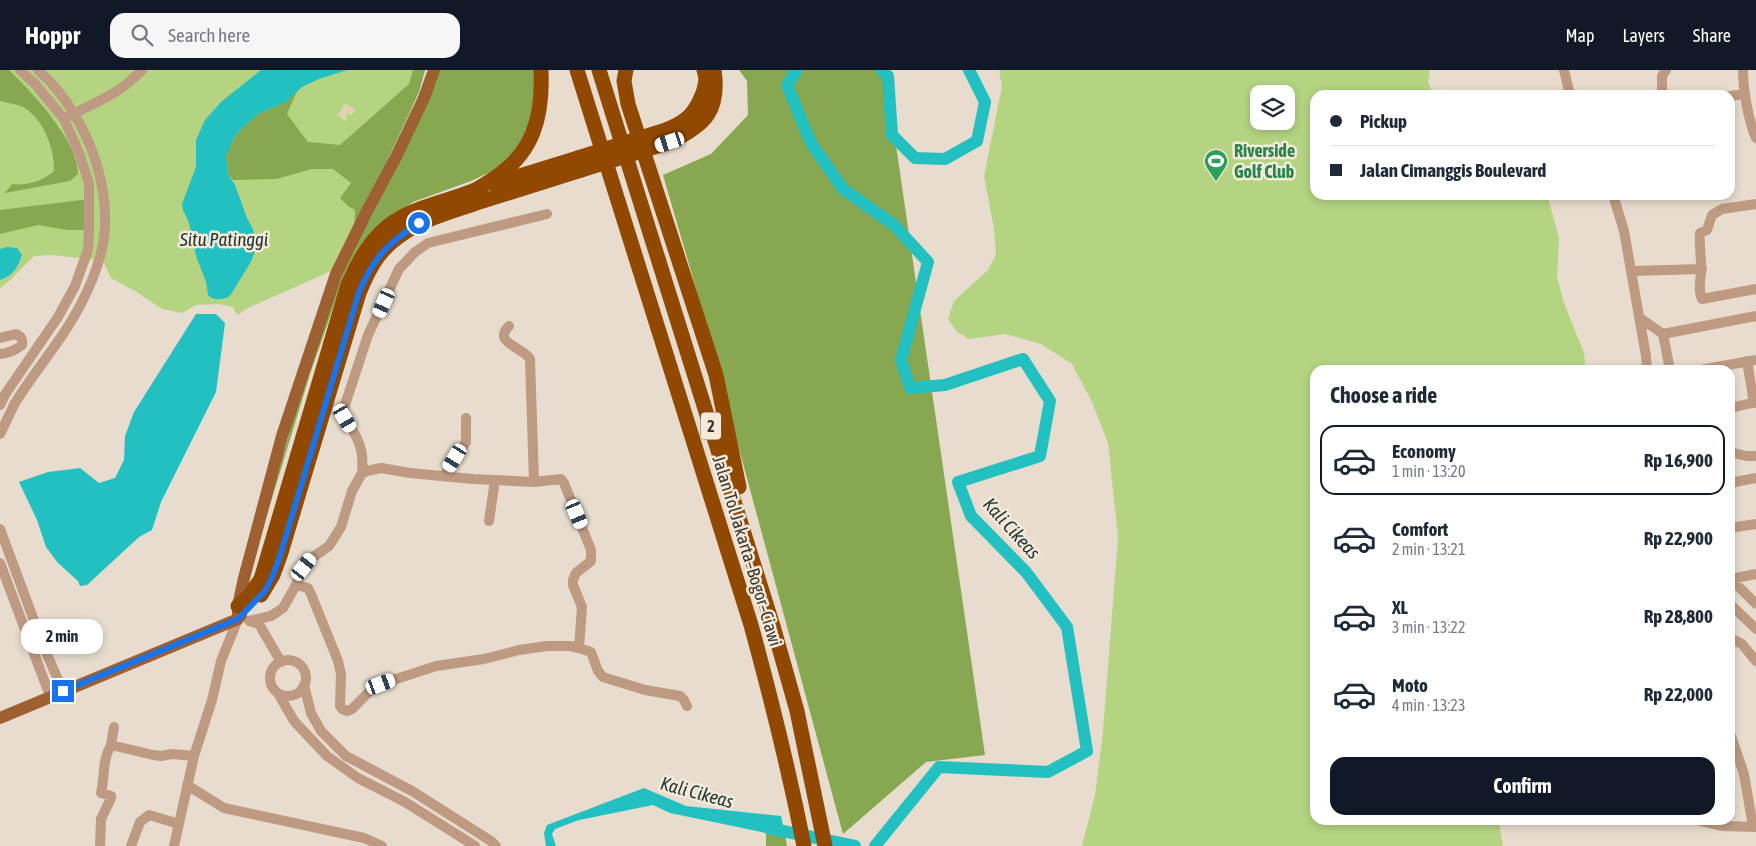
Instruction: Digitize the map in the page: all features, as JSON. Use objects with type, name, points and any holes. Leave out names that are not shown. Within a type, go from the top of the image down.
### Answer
[{"type":"highway","points":[[476,190],[502,174],[516,162],[528,145],[538,120],[542,94],[540,70]]},
{"type":"highway","name":"Jalan Tol Jakarta–Bogor–Ciawi","points":[[577,70],[751,625],[772,701],[804,846]]},
{"type":"highway","name":"Jalan Tol Jakarta–Bogor–Ciawi","points":[[599,70],[757,573],[797,711],[825,846]]},
{"type":"highway","points":[[626,70],[624,81],[628,104],[716,375],[757,573]]},
{"type":"highway","points":[[668,136],[695,111],[707,80],[704,70]]},
{"type":"highway","points":[[242,615],[265,591],[273,575],[353,310],[369,270],[378,256],[397,238],[419,223],[580,164],[697,127],[706,118],[714,102],[716,84],[714,70]]},
{"type":"highway","points":[[242,615],[249,596],[260,579],[348,285],[367,248],[395,221],[416,210],[476,190],[580,164]]},
{"type":"main road","points":[[0,718],[55,690],[229,613],[242,615],[244,578],[282,436],[336,274],[396,157],[424,98],[434,70]]},
{"type":"main road","points":[[0,710],[55,690]]},
{"type":"street","points":[[0,405],[6,393],[58,317],[75,286],[88,250],[89,183],[79,153],[64,119],[36,85],[20,70]]},
{"type":"street","points":[[0,434],[16,403],[68,327],[89,289],[100,252],[105,226],[101,179],[91,149],[75,113],[49,80],[38,70]]},
{"type":"street","points":[[64,119],[113,95],[142,70]]},
{"type":"street","points":[[1564,70],[1569,90]]},
{"type":"street","points":[[1662,90],[1662,76],[1666,70]]},
{"type":"street","points":[[1743,70],[1745,94],[1756,138]]},
{"type":"street","points":[[1735,95],[1745,94]]},
{"type":"street","points":[[89,183],[101,179]]},
{"type":"street","points":[[90,199],[104,198]]},
{"type":"street","points":[[1616,200],[1632,271],[1646,365]]},
{"type":"street","points":[[1756,204],[1722,209],[1712,215],[1707,230],[1700,233],[1702,269],[1700,294],[1702,299],[1756,289]]},
{"type":"street","points":[[242,615],[271,616],[283,608],[304,567],[310,559],[329,546],[341,527],[352,491],[362,473],[363,461],[359,441],[345,418],[343,411],[368,335],[399,269],[415,252],[428,243],[546,214]]},
{"type":"street","points":[[1632,271],[1702,269]]},
{"type":"street","points":[[1640,318],[1664,334],[1756,316]]},
{"type":"street","points":[[509,326],[504,331],[506,340],[527,354],[530,359],[534,482]]},
{"type":"street","points":[[0,338],[16,334],[23,340],[22,345],[17,349],[10,353],[0,354]]},
{"type":"street","points":[[1664,334],[1669,365]]},
{"type":"street","points":[[1729,365],[1752,361],[1755,402],[1735,407]]},
{"type":"street","points":[[444,476],[465,444],[466,418]]},
{"type":"street","points":[[1735,453],[1756,456]]},
{"type":"street","points":[[362,473],[381,468],[495,480],[534,482],[557,479],[563,481],[591,550],[591,561],[576,573],[573,580],[573,585],[582,607],[579,648]]},
{"type":"street","points":[[1735,482],[1756,478]]},
{"type":"street","points":[[489,521],[495,480]]},
{"type":"street","points":[[1735,527],[1756,524]]},
{"type":"street","points":[[0,529],[45,650],[55,690]]},
{"type":"street","points":[[0,563],[55,690]]},
{"type":"street","points":[[1735,578],[1756,574]]},
{"type":"street","points":[[1735,584],[1756,604]]},
{"type":"street","points":[[296,585],[308,588],[318,610],[338,661],[341,674],[340,706],[347,711],[352,710],[370,691],[381,684],[436,666],[484,659],[538,647],[570,646],[591,652],[598,672],[603,677],[645,690],[680,696],[687,706]]},
{"type":"street","points":[[1735,609],[1756,629]]},
{"type":"street","points":[[242,615],[259,624],[281,662]]},
{"type":"street","points":[[174,846],[194,756],[212,700],[221,661],[242,615]]},
{"type":"street","points":[[1735,640],[1742,644],[1756,661]]},
{"type":"street","points":[[278,693],[291,695],[298,692],[304,685],[306,677],[300,665],[293,661],[281,662],[274,667],[270,679],[272,687],[278,693],[294,721],[327,756],[358,778],[405,802],[475,846]]},
{"type":"street","points":[[304,685],[312,713],[322,731],[346,756],[412,791],[491,844]]},
{"type":"street","points":[[100,846],[101,819],[112,798],[101,793],[104,781],[103,763],[111,744],[114,727]]},
{"type":"street","points":[[111,744],[153,755],[194,756]]},
{"type":"street","points":[[1718,825],[1755,827],[1744,774],[1735,753]]},
{"type":"street","points":[[187,785],[224,808],[353,841],[364,838],[382,846]]},
{"type":"street","points":[[132,846],[140,822],[149,815],[179,824]]},
{"type":"green space","points":[[0,70],[425,70],[411,111],[361,216],[331,271],[250,307],[237,315],[233,307],[219,304],[196,305],[182,313],[162,309],[111,278],[103,261],[53,255],[34,256],[0,288]]},
{"type":"green space","points":[[0,70],[9,70],[19,79],[63,133],[71,147],[78,174],[70,181],[5,193],[12,184],[29,183],[45,178],[54,171],[54,162],[50,144],[42,126],[30,112],[23,107],[0,101]]},
{"type":"green space","points":[[413,70],[425,70],[419,92],[354,232],[355,210],[340,198],[351,183],[333,169],[312,169],[276,179],[233,180],[228,174],[226,157],[228,149],[238,132],[258,114],[286,102],[297,91],[287,114],[308,142],[340,145],[409,84]]},
{"type":"green space","points":[[437,70],[536,70],[530,136],[503,166],[471,181],[413,202],[369,235],[346,271],[310,374],[250,570],[307,372],[344,269]]},
{"type":"green space","points":[[739,70],[885,70],[985,755],[926,762],[843,834],[693,278],[663,175],[711,154],[748,115],[747,81]]},
{"type":"green space","name":"Riverside Golf Club","points":[[999,70],[1430,70],[1428,82],[1431,90],[1310,90],[1310,200],[1549,201],[1559,238],[1557,277],[1564,303],[1584,353],[1584,365],[1310,365],[1310,825],[1499,825],[1503,846],[1082,846],[1095,795],[1103,731],[1118,537],[1108,443],[1092,402],[1072,364],[1041,344],[1005,334],[969,339],[957,332],[948,319],[954,301],[988,270],[996,255],[994,229],[984,176],[1002,86]]},
{"type":"green space","points":[[90,199],[89,230],[67,230],[38,225],[0,234],[0,210]]},
{"type":"green space","points":[[766,833],[785,835],[787,846],[766,846]]},
{"type":"sand","points":[[347,104],[355,110],[352,115],[346,113],[347,119],[345,121],[337,115],[343,105]]},
{"type":"water","name":"Situ Patinggi","points":[[261,70],[347,70],[302,87],[286,102],[258,114],[238,132],[233,140],[226,156],[228,174],[235,185],[253,229],[256,246],[252,260],[230,296],[215,299],[208,295],[206,282],[196,256],[189,223],[182,204],[196,167],[196,140],[205,120],[221,102]]},
{"type":"water","points":[[7,247],[17,248],[22,255],[14,270],[0,280],[0,249]]},
{"type":"water","points":[[196,314],[216,314],[225,323],[216,392],[161,502],[152,530],[139,537],[87,585],[80,586],[78,581],[58,563],[46,547],[37,520],[19,482],[48,472],[80,468],[99,483],[115,478],[124,460],[125,436],[134,412]]},
{"type":"water","name":"Kali Cikeas","points":[[644,788],[686,806],[781,816],[785,835],[766,833],[670,813],[653,805],[579,820],[555,829],[552,834],[556,846],[546,846],[544,833],[547,825]]},
{"type":"waterway","name":"Kali Cikeas","points":[[797,70],[787,85],[811,143],[843,189],[894,225],[928,262],[901,360],[910,388],[945,385],[1023,359],[1050,401],[1040,456],[958,482],[971,516],[1026,572],[1067,627],[1087,751],[1048,772],[939,767],[875,846]]},
{"type":"waterway","name":"Kali Cikeas","points":[[881,70],[888,76],[892,135],[915,158],[945,159],[977,141],[985,102],[969,70]]},
{"type":"waterway","name":"Kali Cikeas","points":[[768,828],[855,846]]},
{"type":"place","name":"Riverside Golf Club","points":[[1216,182]]},
{"type":"route","points":[[63,691],[238,619],[265,591],[280,556],[359,292],[378,256],[397,238],[419,223]]}]
